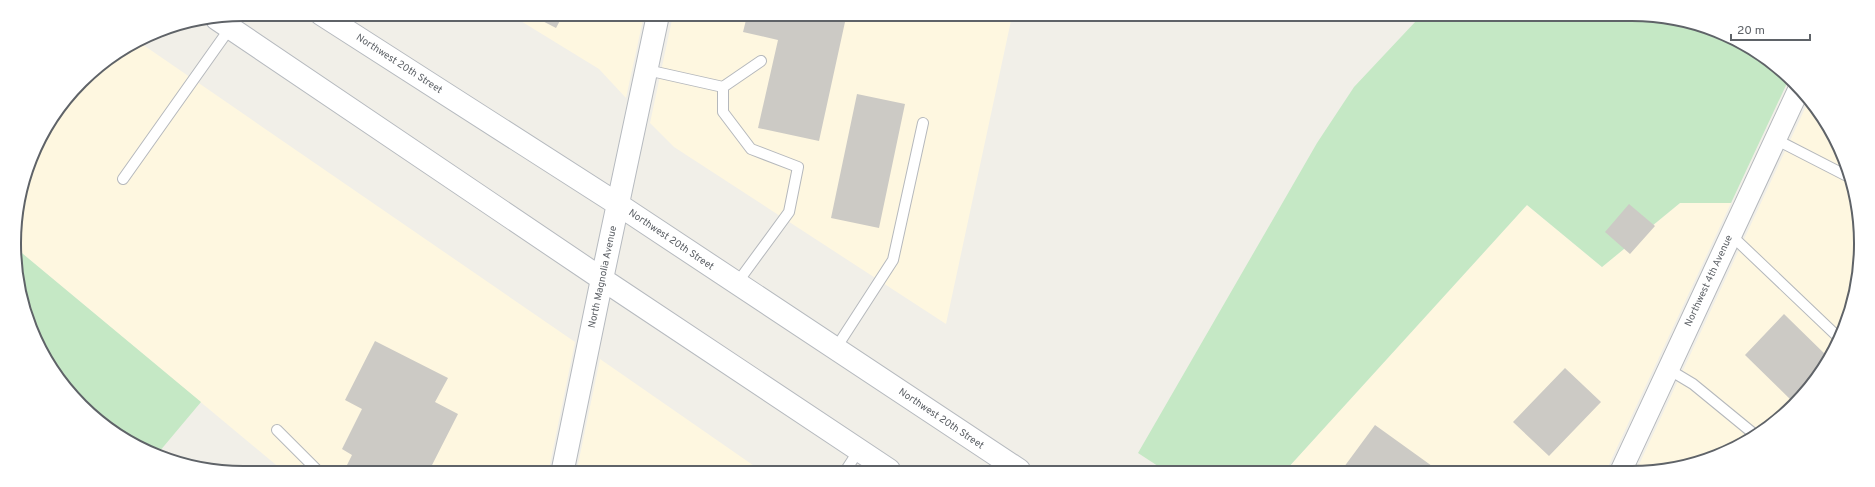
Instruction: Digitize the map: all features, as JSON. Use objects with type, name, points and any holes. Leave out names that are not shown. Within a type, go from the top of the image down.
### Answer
[{"type":"main road","name":"Northwest 20th Street","points":[[332,21],[619,205],[1013,466]]},
{"type":"main road","name":"North Magnolia Avenue","points":[[564,466],[657,21]]},
{"type":"main road","points":[[223,24],[883,466]]},
{"type":"street","name":"Northwest 4th Avenue","points":[[1623,466],[1797,95]]},
{"type":"lane","points":[[123,179],[223,24]]},
{"type":"lane","points":[[647,70],[723,87],[761,61]]},
{"type":"lane","points":[[723,87],[723,112],[751,149],[798,167],[789,212],[737,284]]},
{"type":"lane","points":[[836,348],[893,260],[923,123]]},
{"type":"lane","points":[[1775,140],[1842,174]]},
{"type":"lane","points":[[1731,235],[1835,334]]},
{"type":"lane","points":[[1668,369],[1693,384],[1751,431]]},
{"type":"lane","points":[[277,430],[313,466]]},
{"type":"lane","points":[[849,466],[859,450]]},
{"type":"shaded area","points":[[521,21],[643,21],[626,98],[599,69]]},
{"type":"shaded area","points":[[672,21],[1011,21],[946,324],[674,147],[650,123]]},
{"type":"shaded area","points":[[143,45],[575,342],[550,466],[277,466],[21,252],[21,229],[25,200],[38,158],[58,120],[76,97],[97,76],[120,58]]},
{"type":"shaded area","points":[[1806,106],[1817,120],[1837,158],[1850,200],[1854,229],[1854,258],[1850,287],[1842,315],[1831,342],[1817,367],[1799,390],[1778,411],[1755,429],[1730,443],[1703,454],[1675,462],[1638,466]]},
{"type":"shaded area","points":[[1680,203],[1731,203],[1608,466],[1290,466],[1527,205],[1602,267]]},
{"type":"shaded area","points":[[600,359],[754,466],[578,466]]},
{"type":"green space","points":[[1416,21],[1646,21],[1675,25],[1703,33],[1730,44],[1755,58],[1787,84],[1731,203],[1680,203],[1602,267],[1527,205],[1290,466],[1158,466],[1138,453],[1317,143],[1354,87]]},
{"type":"green space","points":[[21,252],[201,402],[161,450],[120,429],[97,411],[67,379],[58,367],[44,342],[33,315],[25,287]]},
{"type":"building","points":[[543,21],[560,21],[556,28]]},
{"type":"building","points":[[746,21],[845,22],[819,141],[758,128],[778,40],[743,32]]},
{"type":"building","points":[[857,94],[905,104],[879,228],[831,218]]},
{"type":"building","points":[[1629,204],[1655,226],[1630,254],[1605,232]]},
{"type":"building","points":[[1784,314],[1825,354],[1817,367],[1790,399],[1745,355]]},
{"type":"building","points":[[375,341],[448,378],[435,402],[458,414],[432,466],[346,466],[352,455],[342,449],[362,409],[345,400]]},
{"type":"building","points":[[1565,368],[1601,402],[1549,456],[1513,422]]},
{"type":"building","points":[[1375,425],[1432,466],[1345,466]]}]
